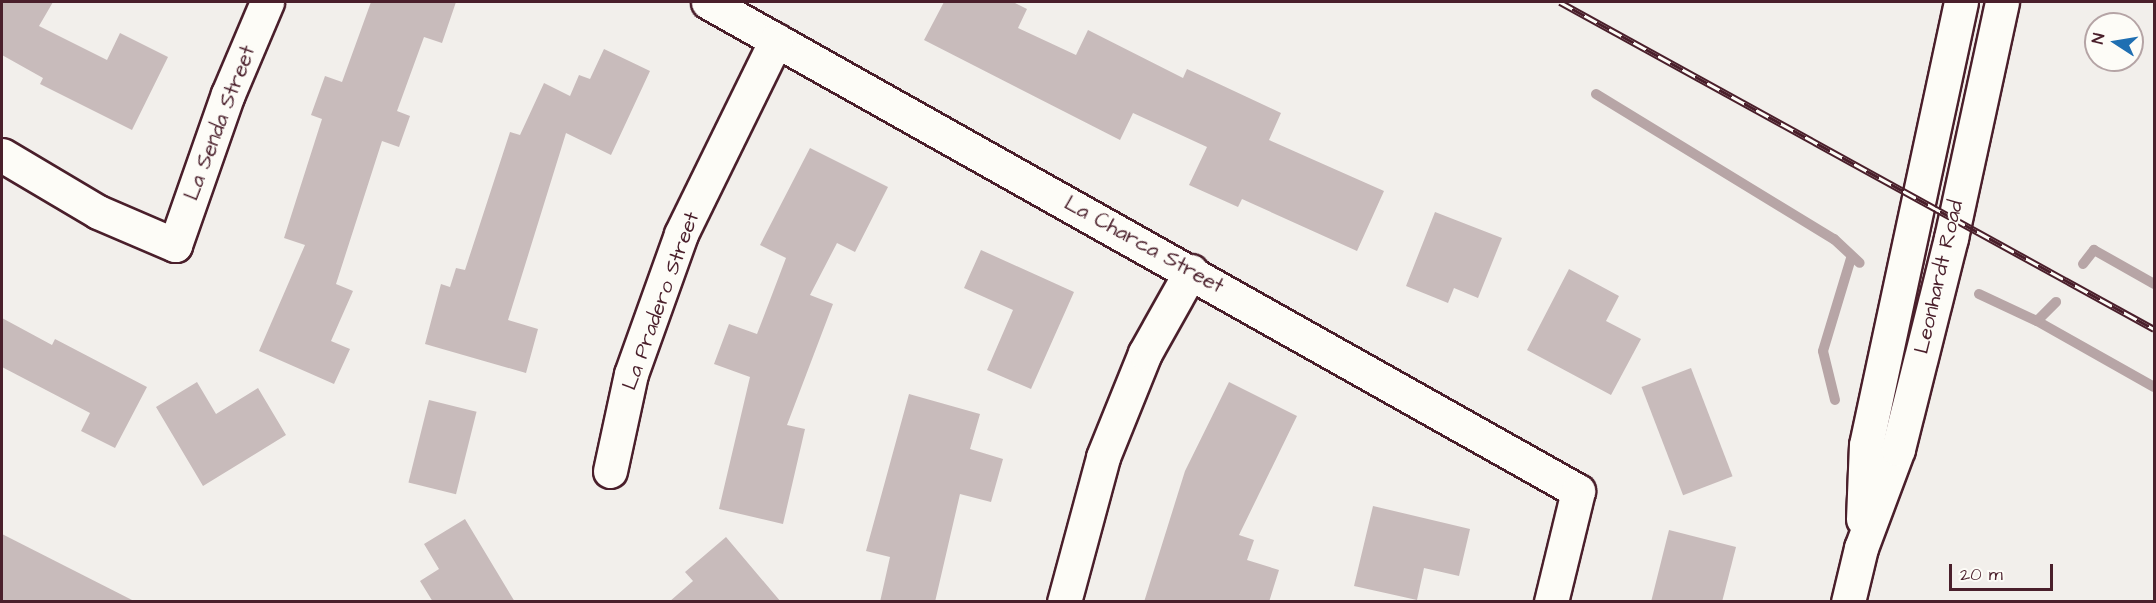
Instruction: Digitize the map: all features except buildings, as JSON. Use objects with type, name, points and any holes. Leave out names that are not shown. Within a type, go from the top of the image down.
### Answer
[{"type":"street","name":"La Senda Street","points":[[2,155],[98,212],[175,245],[228,94],[267,2]]},
{"type":"street","name":"La Charca Street","points":[[708,2],[1191,271],[1578,491],[1551,602]]},
{"type":"street","name":"Leonhardt Road","points":[[1861,548],[1866,445],[1961,2]]},
{"type":"street","name":"Leonhardt Road","points":[[1848,602],[1861,548],[1898,449],[1951,238],[2002,2]]},
{"type":"street","name":"La Pradero Street","points":[[610,471],[631,374],[681,234],[776,40]]},
{"type":"street","points":[[1064,602],[1103,457],[1146,353],[1191,271]]},
{"type":"waterway","points":[[1596,94],[1834,239],[1860,263]]},
{"type":"waterway","points":[[2083,264],[2094,250],[2154,284]]},
{"type":"waterway","points":[[1835,400],[1823,351],[1851,258]]},
{"type":"waterway","points":[[1979,294],[2037,321],[2154,387]]},
{"type":"waterway","points":[[2037,321],[2056,302]]},
{"type":"railway","points":[[1560,2],[2154,329]]}]
